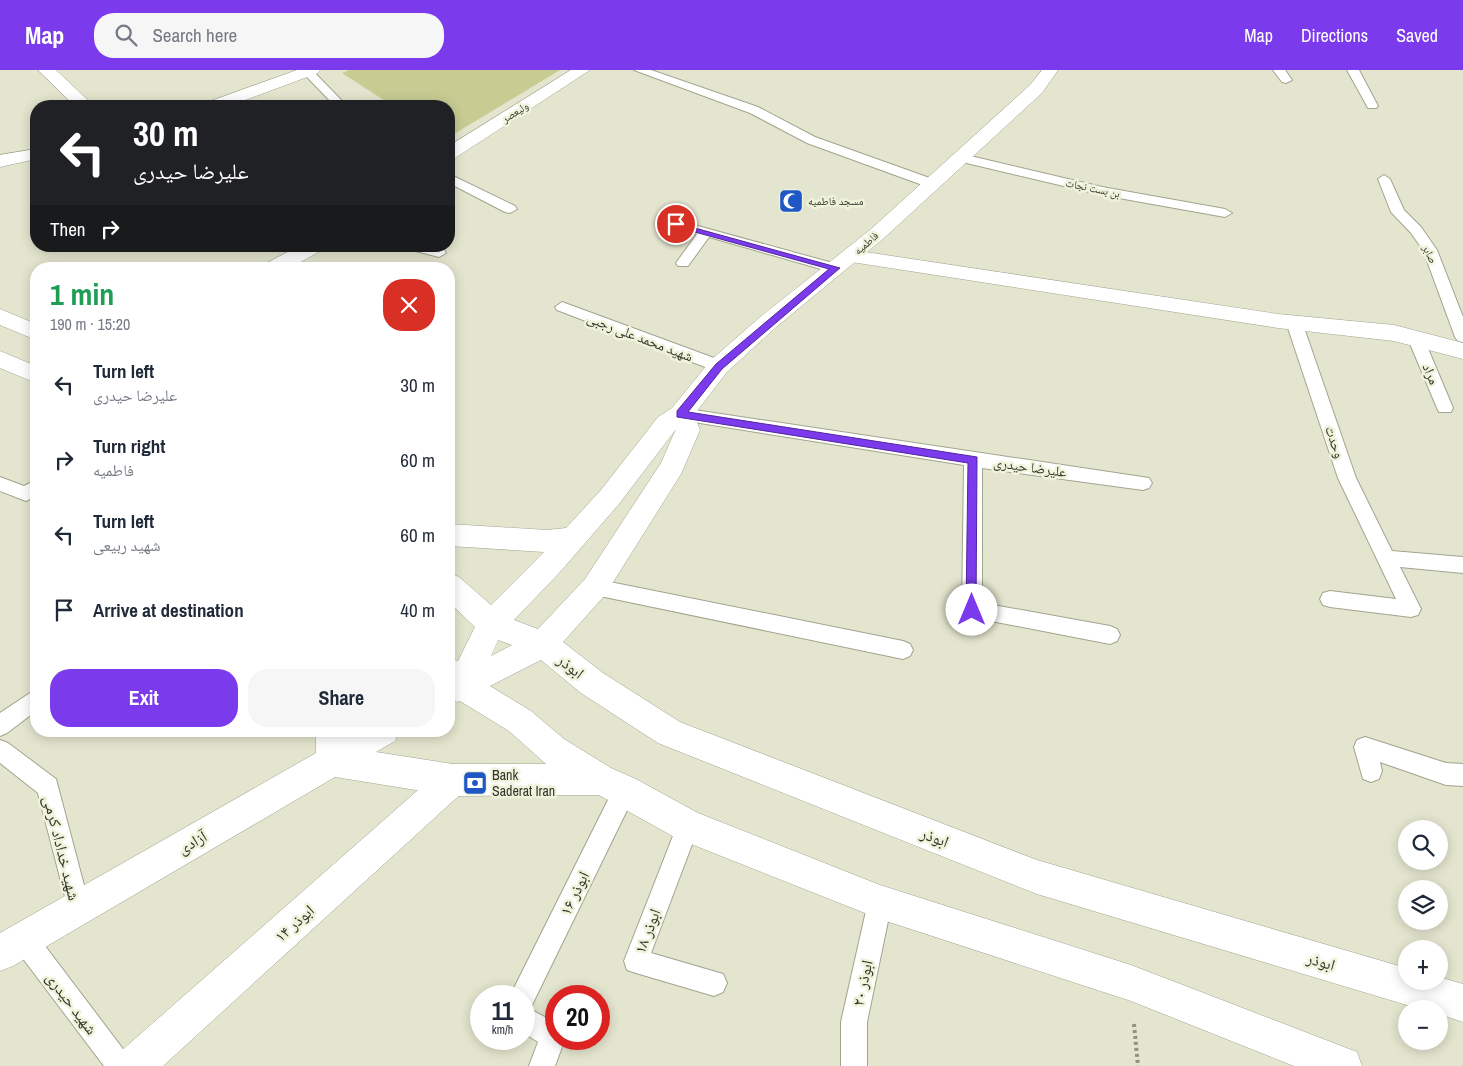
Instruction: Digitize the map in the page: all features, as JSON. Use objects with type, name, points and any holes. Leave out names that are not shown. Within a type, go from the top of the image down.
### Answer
[{"type":"street","points":[[46,70],[79,100]]},
{"type":"street","name":"ولیعصر","points":[[455,150],[582,70]]},
{"type":"street","name":"فاطمیه","points":[[455,680],[491,624],[610,497],[667,423],[681,414],[719,366],[844,262],[933,184],[1036,89],[1050,70]]},
{"type":"street","points":[[230,100],[310,71]]},
{"type":"street","points":[[0,161],[30,155]]},
{"type":"street","points":[[285,262],[304,252]]},
{"type":"street","points":[[844,262],[1294,322],[1394,333],[1463,351]]},
{"type":"street","points":[[0,316],[30,330]]},
{"type":"street","points":[[0,358],[30,372]]},
{"type":"street","points":[[455,682],[543,644],[595,587],[672,467],[688,430],[681,414]]},
{"type":"street","points":[[455,535],[547,541],[572,538]]},
{"type":"street","name":"ابوذر","points":[[455,591],[491,624],[543,644],[592,682],[669,733],[1037,877],[1463,1003]]},
{"type":"street","points":[[455,684],[520,721],[553,750],[688,826],[880,902],[1131,983],[1343,1066]]},
{"type":"street","name":"آزادی","points":[[12,946],[78,908],[332,746],[363,737]]},
{"type":"street","points":[[332,746],[453,780],[613,784]]},
{"type":"street","name":"ابوذر ۱۴","points":[[134,1066],[453,780]]},
{"type":"lane","points":[[640,70],[754,110],[811,140],[933,184]]},
{"type":"lane","points":[[1279,70],[1286,80]]},
{"type":"lane","points":[[1353,70],[1372,106]]},
{"type":"lane","points":[[310,71],[336,100]]},
{"type":"lane","name":"بن بست نجات","points":[[962,158],[1102,191],[1225,213]]},
{"type":"lane","name":"صابر","points":[[1384,178],[1398,212],[1416,230],[1430,250],[1463,337]]},
{"type":"lane","points":[[455,181],[510,209]]},
{"type":"lane","points":[[676,224],[844,262]]},
{"type":"lane","points":[[683,263],[706,232]]},
{"type":"lane","name":"شهید محمد علی رجبی","points":[[562,307],[719,366]]},
{"type":"lane","name":"وحدت","points":[[1294,322],[1347,478],[1411,609],[1330,599]]},
{"type":"lane","name":"مراد","points":[[1416,339],[1445,408]]},
{"type":"lane","name":"علیرضا حیدری","points":[[681,414],[973,460],[1143,483]]},
{"type":"lane","points":[[973,460],[972,610],[1110,634]]},
{"type":"lane","points":[[0,484],[26,494],[30,491]]},
{"type":"lane","points":[[1386,558],[1463,565]]},
{"type":"lane","points":[[595,587],[903,650]]},
{"type":"lane","points":[[0,726],[30,704]]},
{"type":"lane","points":[[1371,771],[1365,747],[1446,774],[1463,775]]},
{"type":"lane","name":"شهید خداداد کرمی","points":[[0,750],[48,787],[78,908]]},
{"type":"lane","name":"ابوذر ۱۶","points":[[528,985],[613,784]]},
{"type":"lane","name":"ابوذر ۱۸","points":[[688,826],[636,961],[714,983]]},
{"type":"lane","name":"ابوذر ۲۰","points":[[854,1066],[854,1022],[880,902]]},
{"type":"lane","name":"شهید حیدری","points":[[12,946],[120,1066]]},
{"type":"lane","points":[[535,1025],[554,1036],[542,1066]]},
{"type":"green space","points":[[349,70],[560,70],[455,133],[455,100],[384,100],[342,73]]},
{"type":"place","name":"مسجد فاطمیه","points":[[791,201]]},
{"type":"place","name":"Bank Saderat Iran","points":[[475,783]]},
{"type":"route","points":[[676,224],[836,268],[767,323],[719,366],[681,414],[973,460],[972,610]]}]
